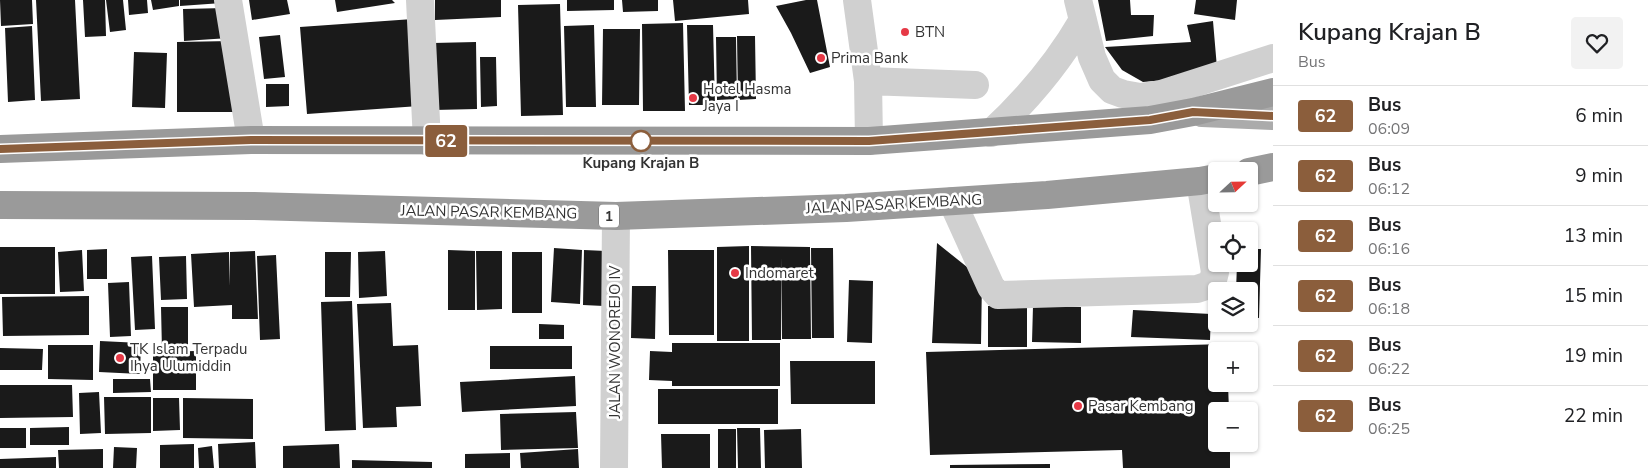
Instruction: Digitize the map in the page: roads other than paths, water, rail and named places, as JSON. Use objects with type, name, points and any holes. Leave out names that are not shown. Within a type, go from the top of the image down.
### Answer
[{"type":"highway","points":[[0,149],[251,140],[869,141],[1150,120],[1193,112],[1273,92]]},
{"type":"highway","points":[[1258,170],[1273,167]]},
{"type":"highway","name":"JALAN PASAR KEMBANG","points":[[0,205],[254,206],[616,216],[846,208],[1208,180]]},
{"type":"main road","points":[[1193,112],[1273,116]]},
{"type":"street","points":[[228,0],[251,140]]},
{"type":"street","points":[[420,0],[427,141]]},
{"type":"street","points":[[857,0],[868,81],[869,141]]},
{"type":"street","points":[[1081,10],[1092,57],[1102,80],[1112,90],[1123,94],[1140,97],[1161,94],[1273,58]]},
{"type":"street","points":[[991,133],[1019,107],[1070,44],[1081,10]]},
{"type":"street","points":[[868,81],[975,86]]},
{"type":"street","points":[[952,201],[991,287],[998,294],[1197,289],[1212,284],[1214,272],[1210,212]]},
{"type":"street","name":"JALAN WONOREJO IV","points":[[614,468],[616,216]]},
{"type":"place","name":"BTN","points":[[905,32]]},
{"type":"place","name":"Prima Bank","points":[[821,58]]},
{"type":"place","name":"Hotel Hasma Jaya I","points":[[693,98]]},
{"type":"place","name":"Kupang Krajan B","points":[[641,141]]},
{"type":"place","name":"Indomaret","points":[[735,273]]},
{"type":"place","name":"TK Islam Terpadu Ihya Ulumiddin","points":[[120,358]]},
{"type":"place","name":"Pasar Kembang","points":[[1078,406]]}]
